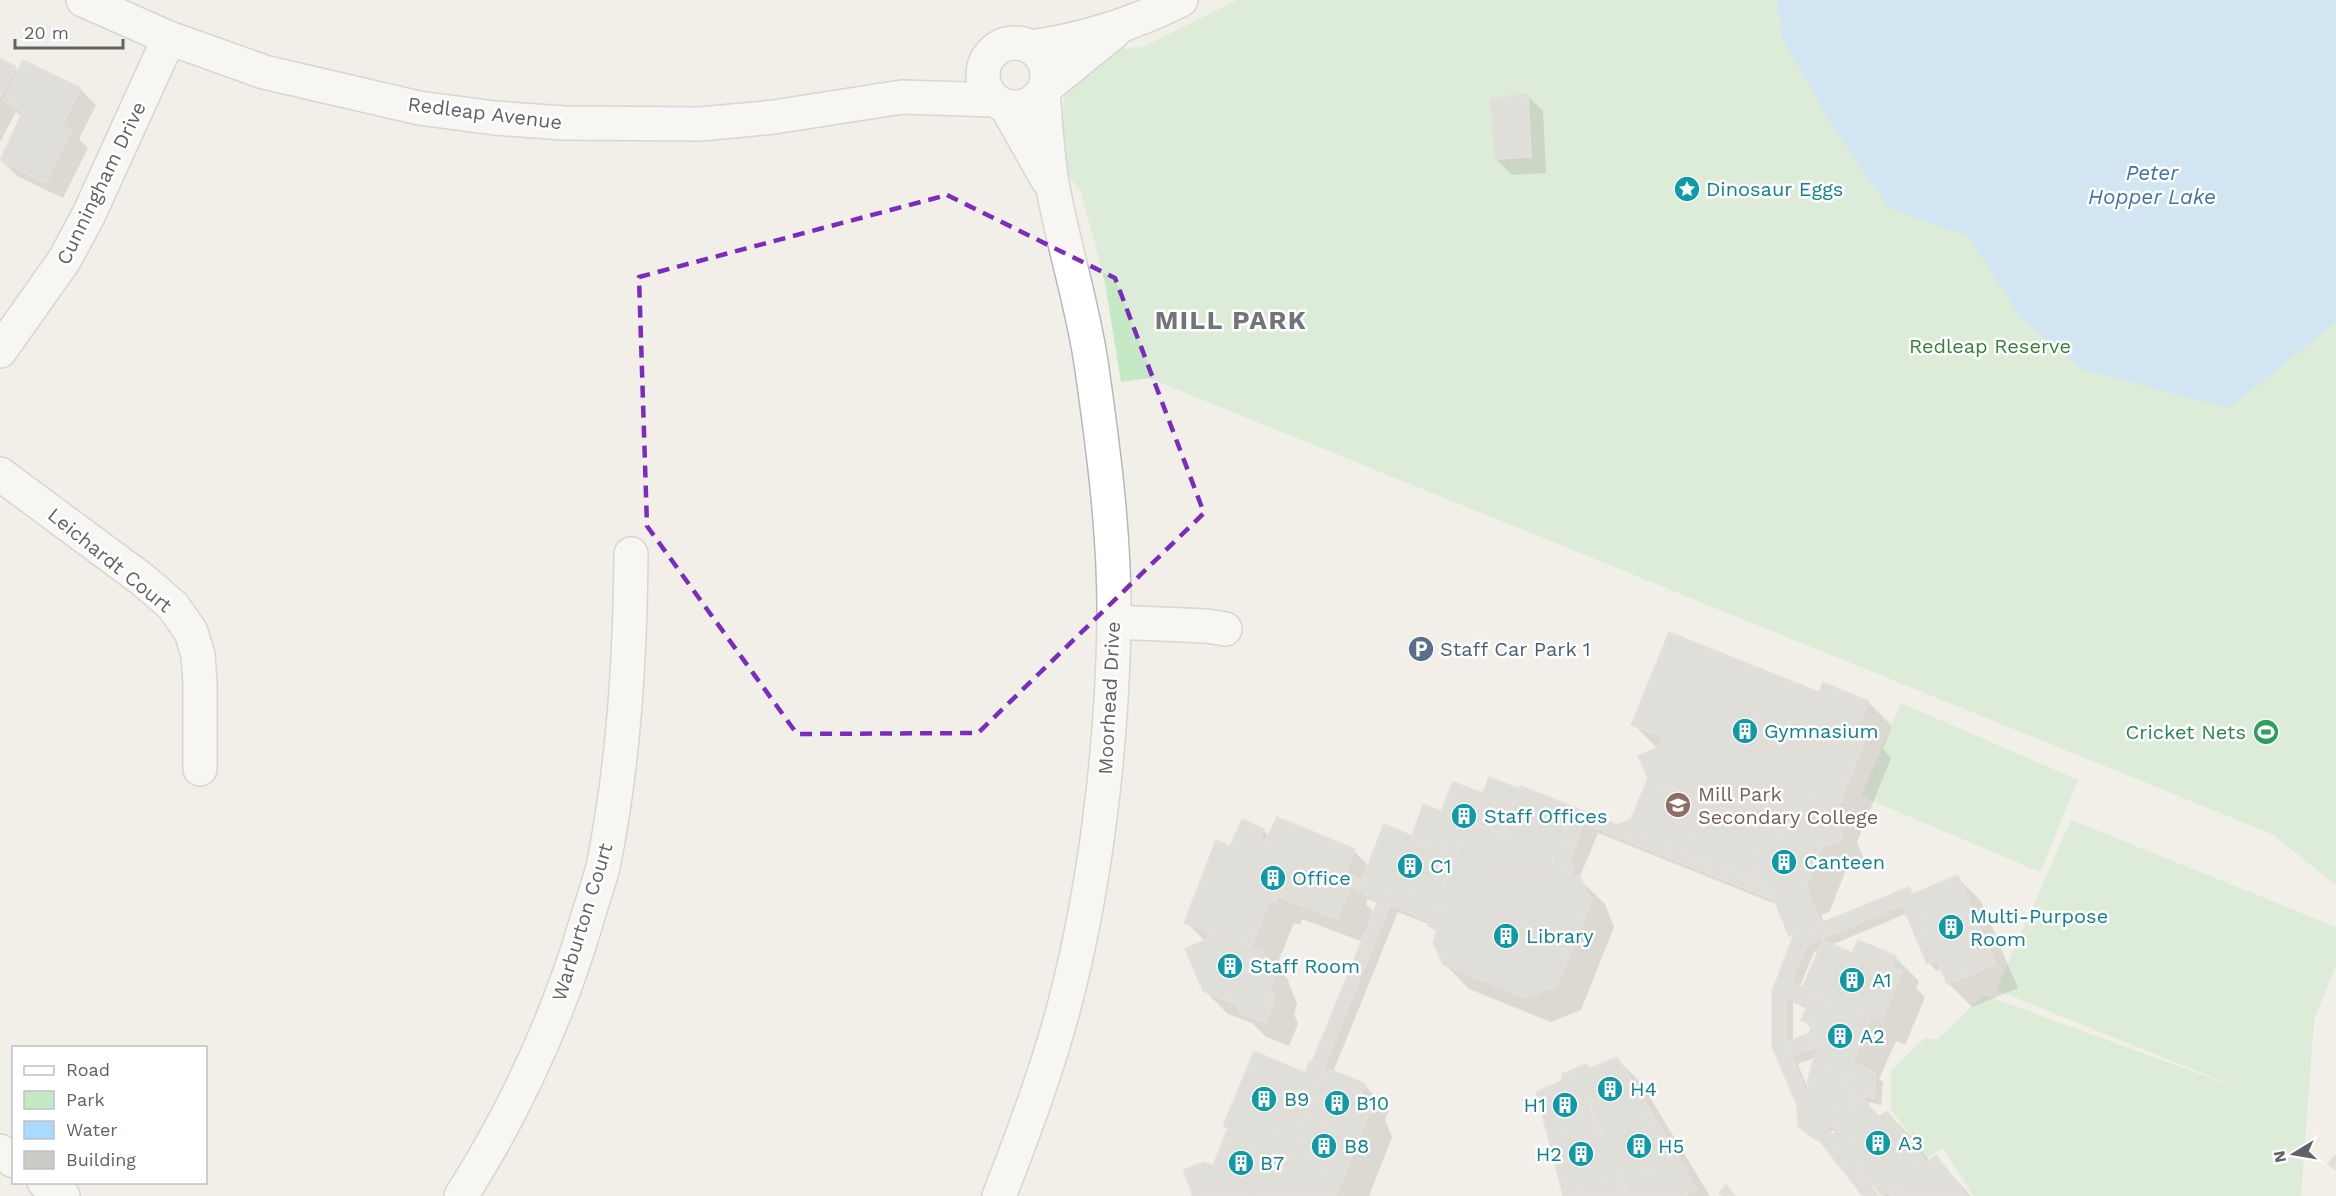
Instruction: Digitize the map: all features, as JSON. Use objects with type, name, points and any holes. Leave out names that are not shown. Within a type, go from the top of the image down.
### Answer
[{"type":"street","name":"Redleap Avenue","points":[[83,0],[170,38],[264,72],[419,108],[495,118],[564,123],[701,124],[774,117],[902,97],[985,66]]},
{"type":"street","points":[[1120,27],[1027,105],[1000,103],[985,84],[985,66],[993,53],[1000,48],[1015,44],[1030,47],[1056,44],[1120,27],[1180,0]]},
{"type":"street","name":"Cunningham Drive","points":[[0,351],[65,259],[89,214],[170,38]]},
{"type":"street","points":[[1030,47],[1044,61],[1047,79],[1044,90]]},
{"type":"street","name":"Moorhead Drive","points":[[999,1196],[1042,1082],[1066,1002],[1086,904],[1102,806],[1110,714],[1114,622],[1112,556],[1092,369],[1087,335],[1053,191],[1044,90]]},
{"type":"street","name":"Redleap Avenue","points":[[902,97],[1000,103]]},
{"type":"street","name":"Moorhead Drive","points":[[1000,103],[1053,191]]},
{"type":"street","name":"Leichardt Court","points":[[0,474],[143,580],[173,606],[190,632],[198,655],[200,769]]},
{"type":"street","name":"Warburton Court","points":[[461,1196],[510,1111],[542,1045],[572,968],[602,868],[626,715],[631,554]]},
{"type":"street","points":[[1114,622],[1225,629]]},
{"type":"street","points":[[47,1184],[63,1196]]},
{"type":"highlighted area","points":[[947,195],[1115,278],[1204,513],[978,733],[797,734],[647,526],[639,277]]},
{"type":"green space","name":"Redleap Reserve","points":[[1237,0],[2336,0],[2336,885],[2272,834],[1149,378],[1121,382],[1105,283],[1081,192],[1070,178],[1066,168],[1061,125],[1064,100],[1069,87],[1114,49],[1143,47]]},
{"type":"green space","points":[[1901,703],[2078,780],[2040,872],[1861,796]]},
{"type":"green space","points":[[2071,820],[2336,927],[2336,964],[2314,1020],[2301,1196],[1973,1196],[1943,1148],[1928,1157],[1891,1110],[1891,1070],[1925,1038],[1937,1040],[1984,995],[2249,1092],[1996,990]]},
{"type":"water","name":"Peter Hopper Lake","points":[[1777,0],[2336,0],[2336,322],[2229,408],[2081,369],[2021,318],[1968,236],[1889,208],[1828,118],[1783,39]]},
{"type":"building","points":[[0,58],[16,67],[0,97]]},
{"type":"building","points":[[23,60],[81,88],[62,125],[72,130],[46,183],[0,160],[23,111],[3,101]]},
{"type":"building","points":[[1528,93],[1531,157],[1495,159],[1490,99]]},
{"type":"building","name":"Gymnasium","points":[[1669,632],[1819,692],[1823,682],[1856,696],[1799,839],[1648,778],[1638,756],[1660,746],[1664,738],[1631,725]]},
{"type":"building","points":[[1856,696],[1869,701],[1858,728],[1868,732],[1834,817],[1843,839],[1821,848],[1799,839]]},
{"type":"building","name":"Staff Offices","points":[[1489,777],[1520,789],[1502,834],[1470,821],[1456,854],[1412,836],[1423,804],[1441,811],[1453,782],[1483,793]]},
{"type":"building","points":[[1648,778],[1703,800],[1681,850],[1627,828]]},
{"type":"building","points":[[1521,786],[1574,807],[1555,857],[1502,834]]},
{"type":"building","points":[[1703,800],[1768,826],[1747,877],[1681,850]]},
{"type":"building","points":[[1574,807],[1618,825],[1631,819],[1627,828],[1787,895],[1774,900],[1584,823],[1569,862],[1574,865],[1570,874],[1551,867]]},
{"type":"building","name":"Office","points":[[1277,817],[1355,849],[1342,882],[1350,887],[1337,919],[1278,896],[1276,902],[1270,900],[1251,947],[1184,923],[1216,840],[1230,846],[1242,819],[1264,829],[1259,843],[1265,842]]},
{"type":"building","points":[[1470,821],[1555,857],[1551,867],[1489,867],[1446,911],[1437,930],[1428,926]]},
{"type":"building","name":"C1","points":[[1384,824],[1456,854],[1436,907],[1363,877]]},
{"type":"building","name":"Canteen","points":[[1768,826],[1821,848],[1806,887],[1787,895],[1747,877]]},
{"type":"building","name":"Library","points":[[1489,867],[1551,867],[1581,878],[1591,902],[1557,986],[1526,998],[1443,965],[1433,942],[1437,930],[1446,911]]},
{"type":"building","points":[[1346,873],[1362,880],[1363,877],[1436,907],[1430,921],[1390,905],[1324,1067],[1312,1062],[1378,901],[1342,882]]},
{"type":"building","name":"Multi-Purpose Room","points":[[1958,875],[1995,964],[1947,984],[1910,895]]},
{"type":"building","points":[[1806,887],[1821,923],[1789,936],[1774,900]]},
{"type":"building","points":[[1909,887],[1913,894],[1910,895],[1937,960],[1927,964],[1902,905],[1807,945],[1791,982],[1813,992],[1808,1006],[1786,996],[1786,1042],[1809,1033],[1823,1039],[1820,1046],[1791,1056],[1806,1092],[1804,1102],[1797,1105],[1772,1047],[1772,992],[1794,934]]},
{"type":"building","name":"Staff Room","points":[[1209,931],[1263,952],[1274,979],[1270,989],[1275,999],[1265,1023],[1240,1013],[1236,1004],[1203,991],[1185,949],[1207,939]]},
{"type":"building","name":"A1","points":[[1823,940],[1852,953],[1858,940],[1896,956],[1891,967],[1902,972],[1881,1022],[1802,988]]},
{"type":"building","name":"A2","points":[[1813,992],[1871,1018],[1845,1080],[1811,1066],[1823,1039],[1809,1033],[1812,1025],[1801,1020]]},
{"type":"building","name":"B9","points":[[1254,1051],[1305,1073],[1275,1147],[1223,1126]]},
{"type":"building","name":"H4","points":[[1617,1057],[1649,1109],[1601,1130],[1574,1069],[1586,1064],[1591,1068]]},
{"type":"building","points":[[1310,1061],[1324,1067],[1272,1196],[1255,1196]]},
{"type":"building","points":[[1853,1062],[1875,1073],[1874,1098],[1855,1094],[1851,1103],[1831,1118],[1840,1130],[1824,1123],[1818,1139],[1798,1127],[1797,1105],[1804,1102],[1811,1066],[1845,1080]]},
{"type":"building","points":[[1324,1067],[1366,1084],[1361,1095],[1320,1078]]},
{"type":"building","name":"H1","points":[[1574,1069],[1595,1119],[1548,1137],[1536,1092],[1562,1081],[1562,1074]]},
{"type":"building","name":"B10","points":[[1320,1078],[1361,1095],[1369,1112],[1359,1138],[1305,1115]]},
{"type":"building","name":"A3","points":[[1861,1095],[1878,1117],[1887,1111],[1926,1162],[1882,1196],[1868,1179],[1866,1180],[1840,1146],[1848,1140],[1831,1118]]},
{"type":"building","name":"H5","points":[[1649,1109],[1680,1161],[1624,1186],[1601,1130]]},
{"type":"building","name":"B8","points":[[1305,1115],[1359,1138],[1344,1176],[1289,1153]]},
{"type":"building","name":"H2","points":[[1595,1119],[1618,1170],[1562,1191],[1548,1137]]},
{"type":"building","points":[[1823,1125],[1831,1135],[1840,1130],[1848,1140],[1840,1146],[1879,1196],[1863,1196],[1818,1139]]},
{"type":"building","name":"B7","points":[[1228,1128],[1275,1147],[1255,1196],[1193,1196],[1183,1170],[1204,1162],[1213,1165]]},
{"type":"building","points":[[1289,1153],[1344,1176],[1335,1196],[1272,1196]]},
{"type":"building","points":[[2336,1154],[2336,1170],[2328,1164]]},
{"type":"building","points":[[1936,1155],[1967,1196],[1892,1196],[1888,1192]]},
{"type":"building","points":[[1680,1161],[1697,1189],[1683,1196],[1629,1196],[1624,1186]]},
{"type":"building","points":[[1618,1170],[1629,1196],[1563,1196],[1562,1191]]},
{"type":"building","points":[[1726,1185],[1735,1196],[1723,1196],[1719,1192]]},
{"type":"place","name":"Dinosaur Eggs","points":[[1687,189]]},
{"type":"place","name":"Staff Car Park 1","points":[[1421,649]]},
{"type":"place","name":"Gymnasium","points":[[1745,731]]},
{"type":"place","name":"Cricket Nets","points":[[2266,732]]},
{"type":"place","name":"Mill Park Secondary College","points":[[1678,805]]},
{"type":"place","name":"Staff Offices","points":[[1464,816]]},
{"type":"place","name":"Canteen","points":[[1784,862]]},
{"type":"place","name":"C1","points":[[1410,866]]},
{"type":"place","name":"Office","points":[[1273,878]]},
{"type":"place","name":"Multi-Purpose Room","points":[[1951,927]]},
{"type":"place","name":"Library","points":[[1506,936]]},
{"type":"place","name":"Staff Room","points":[[1230,966]]},
{"type":"place","name":"A1","points":[[1852,980]]},
{"type":"place","name":"A2","points":[[1840,1036]]},
{"type":"place","name":"H4","points":[[1610,1089]]},
{"type":"place","name":"B9","points":[[1264,1099]]},
{"type":"place","name":"B10","points":[[1337,1103]]},
{"type":"place","name":"H1","points":[[1565,1105]]},
{"type":"place","name":"A3","points":[[1878,1143]]},
{"type":"place","name":"B8","points":[[1324,1146]]},
{"type":"place","name":"H5","points":[[1639,1146]]},
{"type":"place","name":"H2","points":[[1581,1154]]},
{"type":"place","name":"B7","points":[[1241,1163]]},
{"type":"district","name":"MILL PARK","points":[[1231,320]]}]
